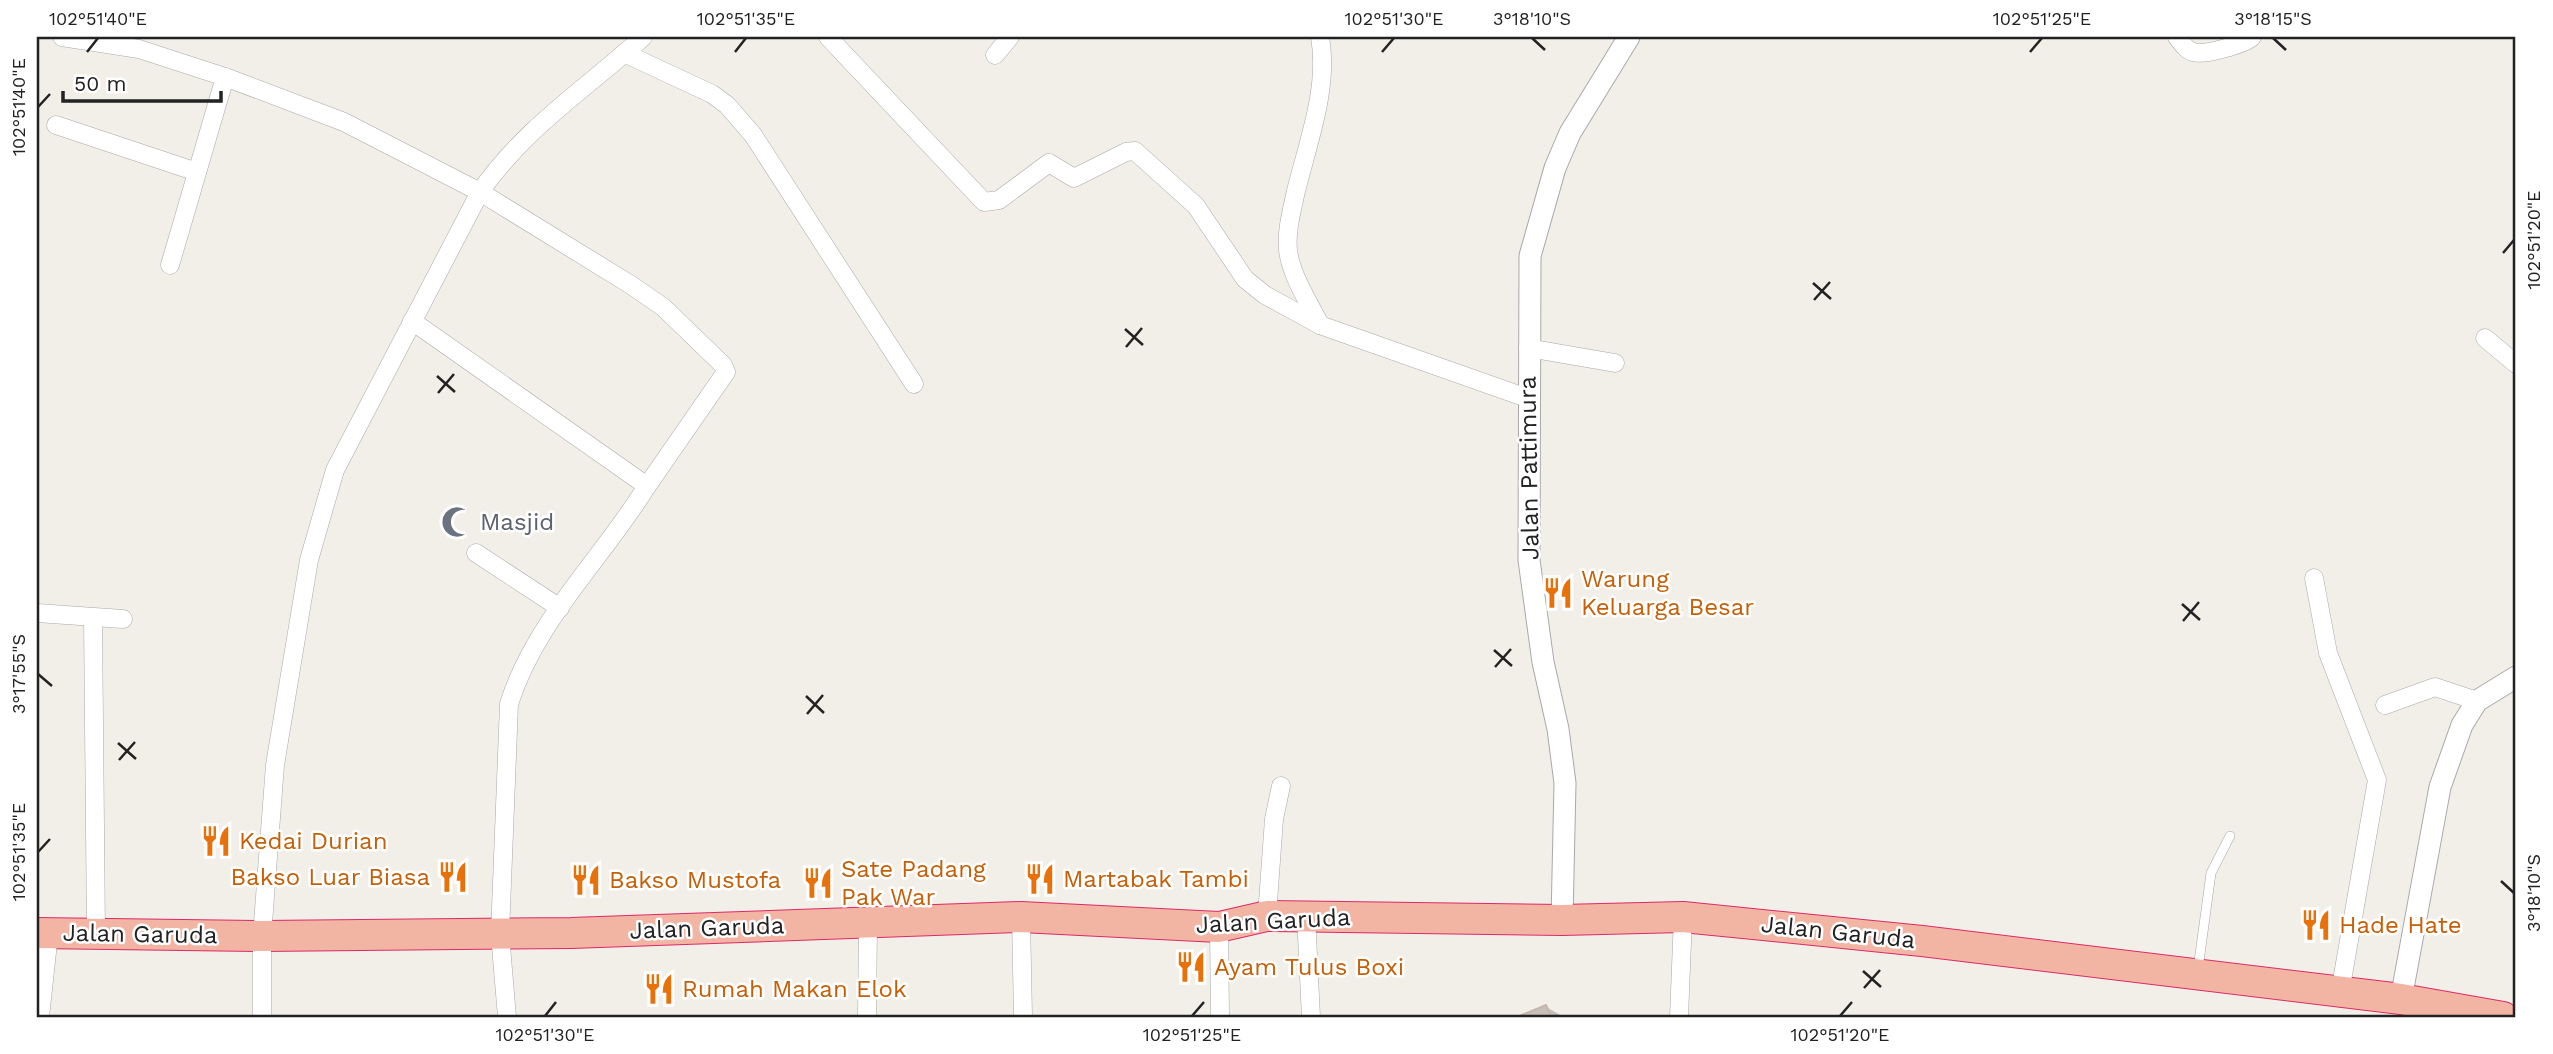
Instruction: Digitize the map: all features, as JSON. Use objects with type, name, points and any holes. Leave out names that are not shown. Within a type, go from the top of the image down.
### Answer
[{"type":"highway","name":"Jalan Garuda","points":[[43,933],[262,936],[500,934],[1021,917],[1219,927],[1268,916],[1562,920],[1683,917],[1922,941],[2197,974],[2401,999],[2503,1017]]},
{"type":"street","points":[[62,37],[140,43],[344,122],[480,192],[648,296],[725,369],[722,382],[647,486],[623,525],[560,608],[524,664],[509,704],[500,934],[507,1017]]},
{"type":"street","points":[[262,1017],[262,936],[275,765],[309,560],[335,470],[480,192],[527,135],[643,37]]},
{"type":"street","points":[[828,37],[985,202],[999,200],[1049,163],[1074,178],[1126,152],[1135,151],[1177,186],[1196,206],[1254,288],[1320,325],[1530,399]]},
{"type":"street","points":[[996,55],[1010,37]]},
{"type":"street","points":[[1320,37],[1322,74],[1319,98],[1290,219],[1288,251],[1297,279],[1320,325]]},
{"type":"street","name":"Jalan Pattimura","points":[[1562,920],[1564,783],[1558,729],[1543,662],[1529,560],[1530,256],[1555,168],[1570,133],[1629,37]]},
{"type":"street","points":[[2177,37],[2185,47],[2197,53],[2243,43],[2252,37]]},
{"type":"street","points":[[624,53],[699,86],[727,105],[753,135],[914,384]]},
{"type":"street","points":[[170,265],[225,77]]},
{"type":"street","points":[[56,125],[197,172]]},
{"type":"street","points":[[412,321],[647,486]]},
{"type":"street","points":[[2485,338],[2516,364]]},
{"type":"street","points":[[1528,348],[1615,363]]},
{"type":"street","points":[[476,553],[560,608]]},
{"type":"street","points":[[2314,578],[2329,653],[2377,780],[2340,992]]},
{"type":"street","points":[[37,613],[123,619]]},
{"type":"street","points":[[93,618],[96,934]]},
{"type":"street","points":[[2401,999],[2440,787],[2462,725],[2477,701],[2516,677]]},
{"type":"street","points":[[2385,705],[2435,687],[2477,701]]},
{"type":"street","points":[[1268,916],[1274,820],[1281,786]]},
{"type":"street","points":[[1307,916],[1311,1017]]},
{"type":"street","points":[[1021,917],[1023,1017]]},
{"type":"street","points":[[1679,1017],[1683,917]]},
{"type":"street","points":[[867,1017],[868,921]]},
{"type":"street","points":[[1219,927],[1220,1017]]},
{"type":"street","points":[[40,1017],[43,933]]},
{"type":"lane","points":[[2197,974],[2211,873],[2230,836]]},
{"type":"building","points":[[1546,1005],[1551,1017],[1517,1017]]},
{"type":"place","name":"Masjid","points":[[457,522]]},
{"type":"place","name":"Warung Keluarga Besar","points":[[1558,593]]},
{"type":"place","name":"Kedai Durian","points":[[216,841]]},
{"type":"place","name":"Bakso Luar Biasa","points":[[453,877]]},
{"type":"place","name":"Martabak Tambi","points":[[1040,879]]},
{"type":"place","name":"Bakso Mustofa","points":[[586,880]]},
{"type":"place","name":"Sate Padang Pak War","points":[[818,883]]},
{"type":"place","name":"Hade Hate","points":[[2316,925]]},
{"type":"place","name":"Ayam Tulus Boxi","points":[[1191,967]]},
{"type":"place","name":"Rumah Makan Elok","points":[[659,989]]}]
